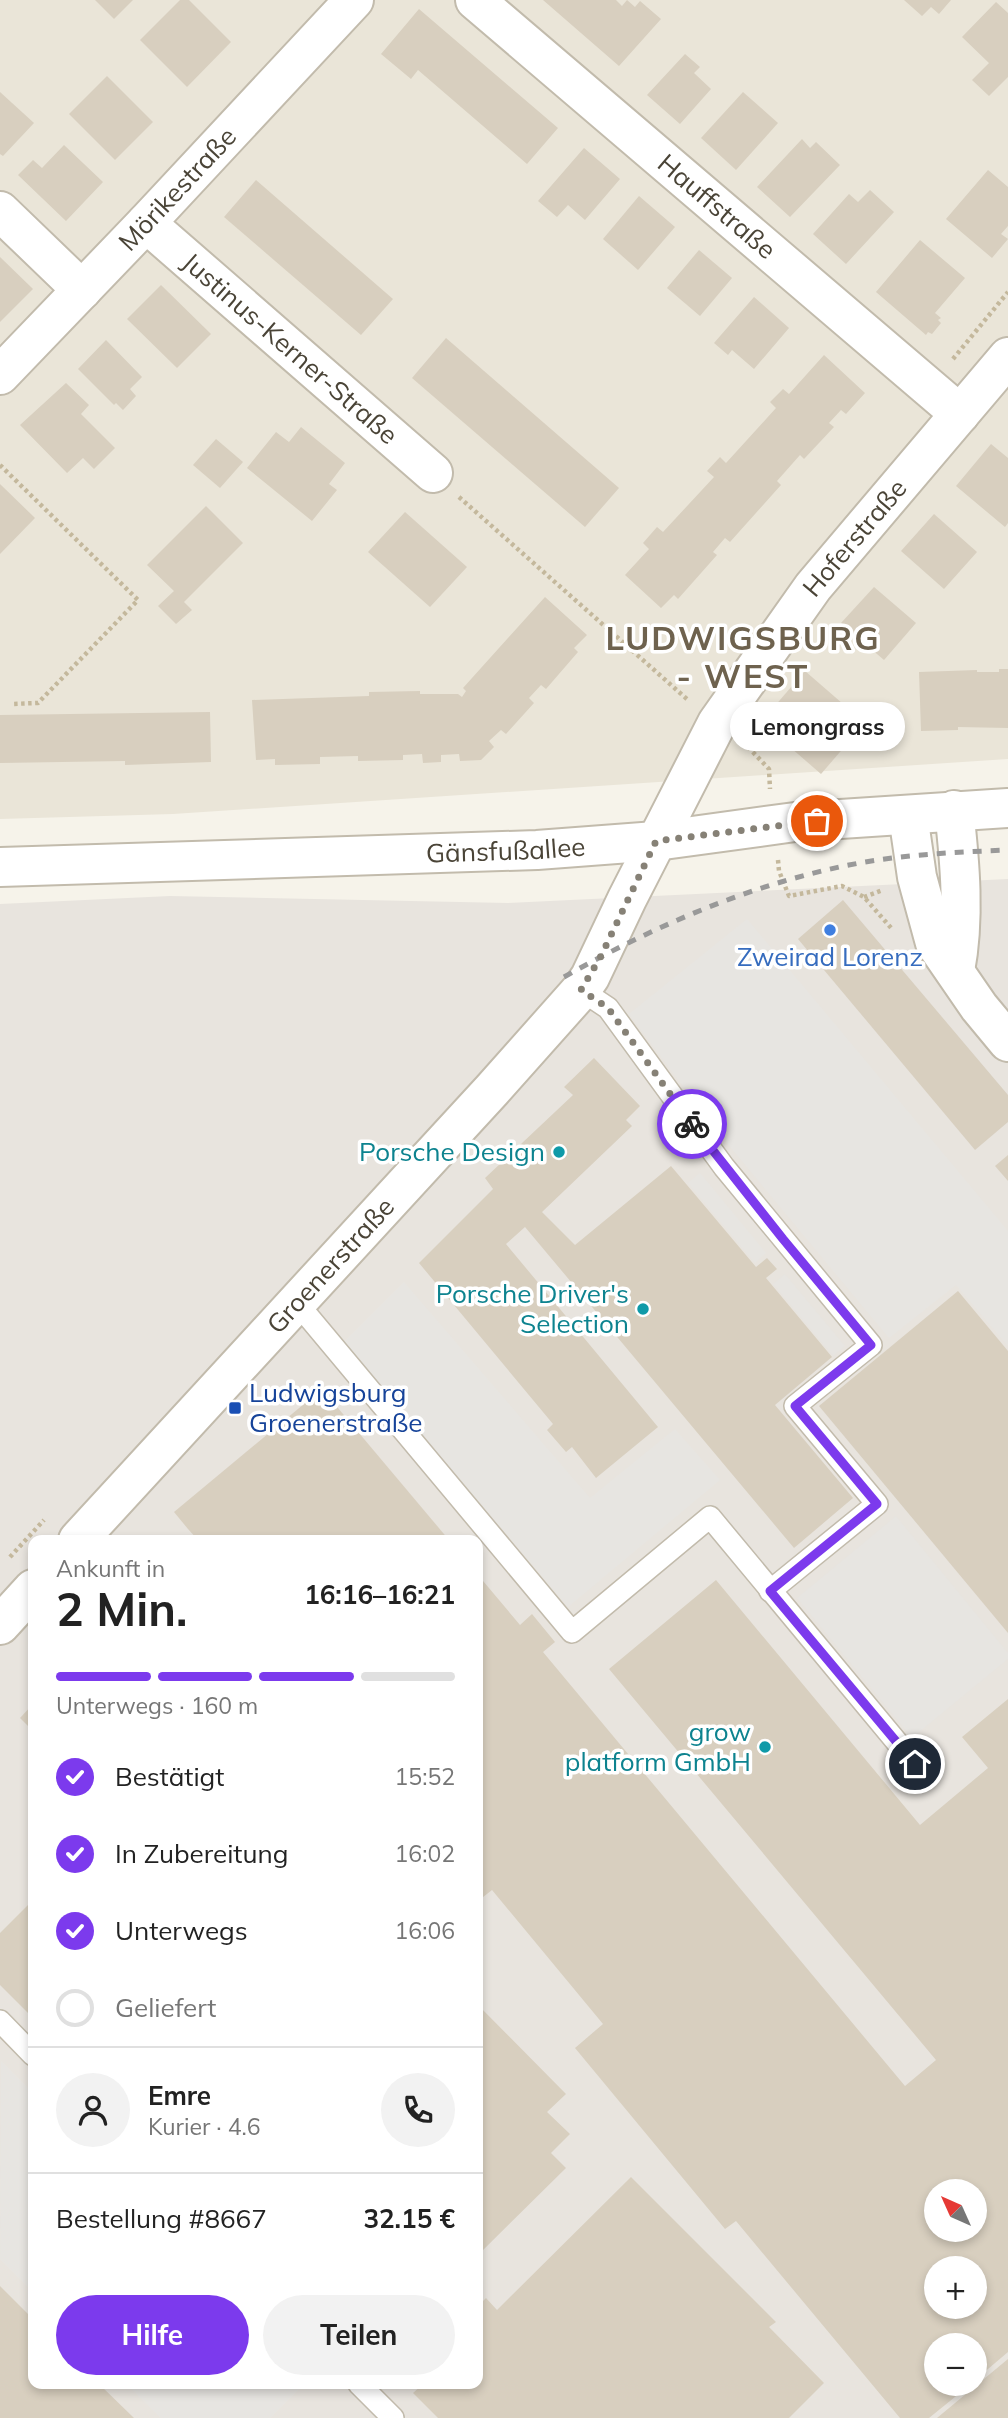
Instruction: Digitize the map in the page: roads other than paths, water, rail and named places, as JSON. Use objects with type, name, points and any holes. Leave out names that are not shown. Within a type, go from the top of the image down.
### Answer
[{"type":"street","name":"Mörikestraße","points":[[0,375],[354,0]]},
{"type":"street","name":"Hauffstraße","points":[[475,0],[960,414]]},
{"type":"street","points":[[0,211],[82,290]]},
{"type":"street","name":"Justinus-Kerner-Straße","points":[[146,223],[433,473]]},
{"type":"street","name":"Hoferstraße","points":[[656,841],[717,723],[813,587],[1008,357]]},
{"type":"street","name":"Gänsfußallee","points":[[0,867],[537,850],[656,841],[772,825],[1008,808]]},
{"type":"street","points":[[954,810],[960,873],[959,947],[955,971]]},
{"type":"street","points":[[908,815],[918,877],[935,943],[979,1007],[1008,1042]]},
{"type":"street","name":"Groenerstraße","points":[[83,1535],[581,990],[601,956],[656,841]]},
{"type":"street","points":[[0,1625],[28,1594]]},
{"type":"lane","points":[[581,990],[608,1008],[724,1167],[871,1345],[795,1406],[877,1504],[770,1591]]},
{"type":"lane","points":[[297,1303],[572,1632],[710,1517],[915,1764]]},
{"type":"lane","points":[[0,2021],[28,2050]]},
{"type":"lane","points":[[364,2389],[393,2418]]},
{"type":"railway","points":[[564,977],[672,922],[786,881],[825,870],[883,859],[1008,850]]},
{"type":"place","name":"Lemongrass","points":[[817,821]]},
{"type":"place","name":"Zweirad Lorenz","points":[[830,930]]},
{"type":"place","name":"Porsche Design","points":[[559,1152]]},
{"type":"place","name":"Porsche Driver's Selection","points":[[643,1309]]},
{"type":"place","name":"Ludwigsburg Groenerstraße","points":[[235,1408]]},
{"type":"place","name":"grow platform GmbH","points":[[765,1747]]},
{"type":"district","name":"LUDWIGSBURG - WEST","points":[[743,657]]}]
